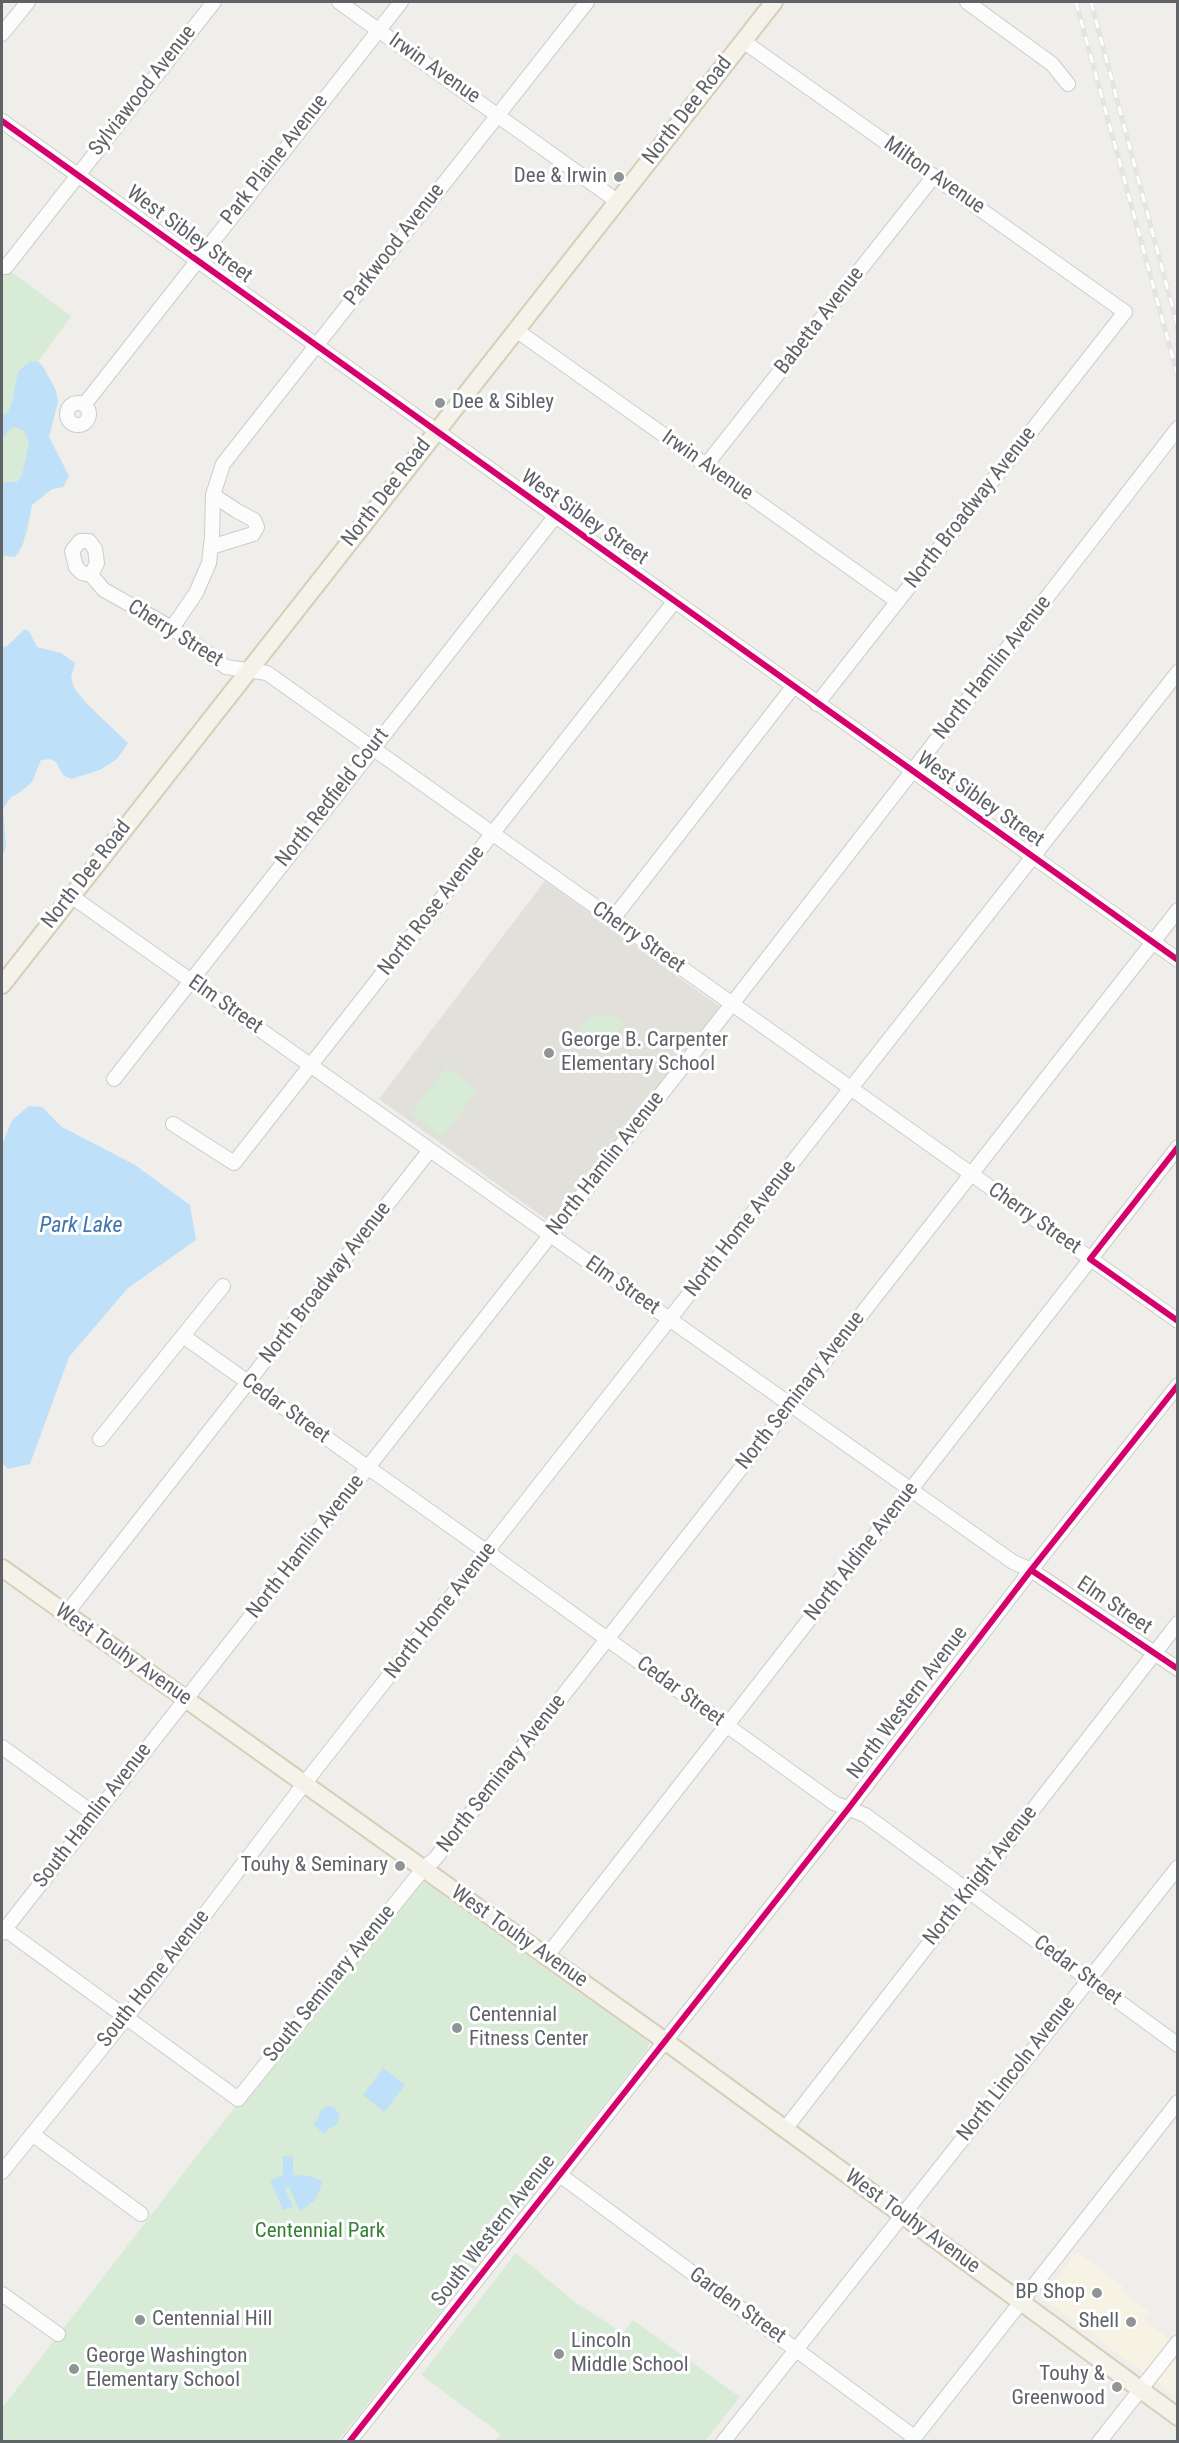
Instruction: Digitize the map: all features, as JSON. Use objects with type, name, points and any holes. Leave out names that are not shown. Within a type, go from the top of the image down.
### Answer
[{"type":"main road","name":"North Dee Road","points":[[2,985],[247,670],[774,2]]},
{"type":"main road","name":"West Touhy Avenue","points":[[2,1568],[665,2041],[1178,2416]]},
{"type":"street","points":[[2,34],[27,2]]},
{"type":"street","name":"Sylviawood Avenue","points":[[6,267],[214,2]]},
{"type":"street","name":"Irwin Avenue","points":[[339,2],[617,201]]},
{"type":"street","name":"Park Plaine Avenue","points":[[84,405],[400,2]]},
{"type":"street","name":"Parkwood Avenue","points":[[172,628],[204,577],[211,547],[213,495],[223,464],[587,2]]},
{"type":"street","points":[[967,2],[1052,64],[1068,84]]},
{"type":"street","name":"Milton Avenue","points":[[743,41],[1125,312]]},
{"type":"street","name":"West Sibley Street","points":[[2,121],[554,518],[1178,960]]},
{"type":"street","name":"Babetta Avenue","points":[[706,465],[934,176]]},
{"type":"street","name":"North Broadway Avenue","points":[[817,704],[1125,312]]},
{"type":"street","name":"Irwin Avenue","points":[[516,330],[897,601]]},
{"type":"street","name":"North Hamlin Avenue","points":[[186,1700],[913,772],[1178,428]]},
{"type":"street","points":[[211,547],[253,534],[257,527],[254,520],[237,512],[213,495]]},
{"type":"street","name":"North Redfield Court","points":[[114,1079],[554,518]]},
{"type":"street","name":"Cherry Street","points":[[91,575],[104,590],[172,628],[226,667],[267,673],[1178,1321]]},
{"type":"street","name":"North Rose Avenue","points":[[173,1124],[234,1162],[674,602]]},
{"type":"street","name":"North Home Avenue","points":[[304,1784],[1178,672]]},
{"type":"street","points":[[612,920],[793,687]]},
{"type":"street","name":"Elm Street","points":[[71,896],[1013,1562],[1031,1570],[1178,1669]]},
{"type":"street","name":"North Seminary Avenue","points":[[423,1869],[435,1859],[1178,910]]},
{"type":"street","name":"North Aldine Avenue","points":[[546,1957],[1178,1148]]},
{"type":"street","name":"North Broadway Avenue","points":[[66,1614],[430,1150]]},
{"type":"street","points":[[100,1439],[223,1286]]},
{"type":"street","name":"Cedar Street","points":[[183,1336],[488,1552],[834,1803],[865,1815],[1178,2046]]},
{"type":"street","name":"North Western Avenue","points":[[665,2041],[848,1809],[1031,1570],[1178,1385]]},
{"type":"street","name":"North Knight Avenue","points":[[785,2130],[1178,1623]]},
{"type":"street","name":"South Hamlin Avenue","points":[[2,1930],[186,1700]]},
{"type":"street","points":[[2,1747],[94,1814]]},
{"type":"street","name":"South Home Avenue","points":[[2,2172],[126,2018],[304,1784]]},
{"type":"street","name":"North Lincoln Avenue","points":[[723,2442],[1178,1867]]},
{"type":"street","name":"South Seminary Avenue","points":[[126,2018],[238,2099],[423,1869]]},
{"type":"street","points":[[2,1930],[126,2018]]},
{"type":"street","name":"South Western Avenue","points":[[349,2442],[665,2041]]},
{"type":"street","points":[[912,2439],[1178,2102]]},
{"type":"street","points":[[32,2134],[141,2214]]},
{"type":"street","name":"Garden Street","points":[[560,2175],[912,2439]]},
{"type":"street","points":[[2,2294],[58,2334]]},
{"type":"street","points":[[1099,2442],[1178,2342]]},
{"type":"shaded area","name":"George B. Carpenter Elementary School","points":[[545,881],[720,1007],[550,1222],[379,1099]]},
{"type":"shaded area","points":[[1077,2252],[1123,2286],[1120,2290],[1149,2312],[1144,2320],[1170,2340],[1168,2344],[1177,2351],[1177,2397],[1042,2298]]},
{"type":"green space","points":[[2,265],[71,316],[38,362],[45,369],[56,391],[58,401],[49,437],[69,476],[63,487],[52,489],[32,505],[28,529],[19,553],[15,557],[6,556],[2,562]]},
{"type":"green space","points":[[612,1015],[624,1024],[604,1048],[579,1029],[588,1018]]},
{"type":"green space","points":[[447,1067],[477,1091],[442,1137],[411,1113]]},
{"type":"green space","name":"Centennial Park","points":[[424,1882],[646,2040],[649,2043],[647,2050],[338,2441],[2,2441],[2,2408],[237,2104],[245,2102],[416,1884]]},
{"type":"green space","name":"Lincoln Middle School","points":[[516,2253],[575,2302],[623,2333],[633,2320],[740,2397],[705,2441],[495,2441],[501,2434],[421,2375]]},
{"type":"water","points":[[30,361],[42,365],[56,391],[58,401],[49,437],[69,476],[63,487],[52,489],[32,505],[23,544],[15,557],[2,555],[2,482],[17,482],[22,475],[29,442],[24,431],[16,427],[10,429],[2,440],[2,415],[8,412],[12,403],[18,372]]},
{"type":"water","points":[[25,629],[29,631],[37,647],[61,653],[75,663],[71,677],[74,688],[87,704],[128,743],[117,759],[100,770],[71,779],[63,775],[56,762],[50,759],[41,760],[32,782],[11,797],[3,809],[6,847],[2,857],[2,647],[7,646]]},
{"type":"water","name":"Park Lake","points":[[29,1106],[42,1107],[62,1127],[135,1165],[190,1205],[196,1240],[128,1288],[69,1357],[30,1464],[8,1469],[2,1463],[2,1145],[12,1120]]},
{"type":"water","points":[[383,2068],[405,2085],[384,2112],[363,2095]]},
{"type":"water","points":[[328,2106],[334,2107],[340,2115],[337,2124],[327,2130],[326,2134],[313,2123],[317,2121],[321,2110]]},
{"type":"water","points":[[283,2156],[293,2157],[293,2175],[310,2176],[322,2181],[314,2201],[300,2211],[289,2187],[285,2189],[293,2207],[283,2210],[270,2180],[283,2175]]},
{"type":"railway","points":[[1076,2],[1178,377]]},
{"type":"railway","points":[[1091,2],[1178,328]]},
{"type":"cycle path","points":[[2,121],[1178,960]]},
{"type":"cycle path","points":[[1178,1147],[1090,1259],[1178,1321]]},
{"type":"cycle path","points":[[349,2442],[848,1809],[1031,1570],[1178,1385]]},
{"type":"cycle path","points":[[1031,1570],[1178,1669]]},
{"type":"place","name":"Dee & Irwin","points":[[619,177]]},
{"type":"place","name":"Dee & Sibley","points":[[440,403]]},
{"type":"place","name":"George B. Carpenter Elementary School","points":[[549,1053]]},
{"type":"place","name":"Touhy & Seminary","points":[[400,1866]]},
{"type":"place","name":"Centennial Fitness Center","points":[[457,2028]]},
{"type":"place","name":"BP Shop","points":[[1097,2293]]},
{"type":"place","name":"Centennial Hill","points":[[140,2320]]},
{"type":"place","name":"Shell","points":[[1131,2322]]},
{"type":"place","name":"Lincoln Middle School","points":[[559,2354]]},
{"type":"place","name":"George Washington Elementary School","points":[[74,2369]]},
{"type":"place","name":"Touhy & Greenwood","points":[[1117,2387]]}]
